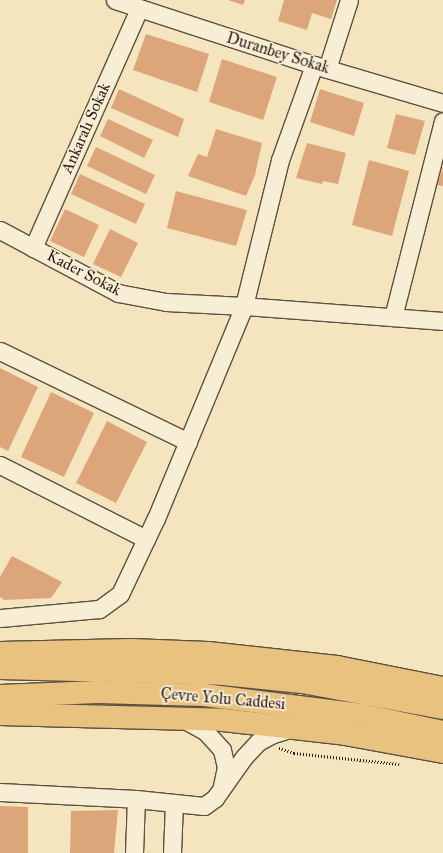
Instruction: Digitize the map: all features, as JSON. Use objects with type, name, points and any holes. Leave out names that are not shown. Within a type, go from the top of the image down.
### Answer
[{"type":"highway","points":[[0,653],[131,650],[208,653],[337,667],[443,688]]},
{"type":"highway","name":"Çevre Yolu Caddesi","points":[[0,668],[231,675],[302,682],[443,708]]},
{"type":"highway","name":"Çevre Yolu Caddesi","points":[[0,696],[98,692],[204,695],[355,714],[443,732]]},
{"type":"highway","points":[[0,714],[179,717],[298,728],[443,752]]},
{"type":"street","name":"Duranbey Sokak","points":[[115,0],[139,9],[158,7],[320,67],[443,103]]},
{"type":"street","points":[[0,618],[99,609],[120,594],[146,539],[188,442],[244,306],[280,160],[349,0]]},
{"type":"street","name":"Ankaralı Sokak","points":[[33,248],[139,9]]},
{"type":"street","points":[[393,317],[443,121]]},
{"type":"street","name":"Kader Sokak","points":[[0,230],[118,294],[166,302],[443,320]]},
{"type":"street","points":[[0,351],[188,442]]},
{"type":"street","points":[[0,465],[146,539]]},
{"type":"street","points":[[179,717],[206,732],[222,750],[226,767],[222,788]]},
{"type":"street","points":[[0,792],[136,799],[204,806],[215,798],[258,742],[273,734],[298,728]]},
{"type":"street","points":[[134,853],[136,799]]},
{"type":"street","points":[[172,853],[174,804]]},
{"type":"building","points":[[228,0],[245,0],[243,5]]},
{"type":"building","points":[[284,0],[337,0],[331,19],[312,13],[307,30],[278,21]]},
{"type":"building","points":[[146,34],[209,54],[197,92],[133,70]]},
{"type":"building","points":[[222,59],[277,77],[263,120],[209,102]]},
{"type":"building","points":[[119,89],[184,119],[178,137],[111,108]]},
{"type":"building","points":[[320,89],[364,103],[354,136],[310,122]]},
{"type":"building","points":[[396,114],[425,121],[415,155],[387,148]]},
{"type":"building","points":[[108,119],[153,140],[144,158],[100,136]]},
{"type":"building","points":[[216,129],[262,143],[255,175],[246,196],[188,176],[198,154],[207,157]]},
{"type":"building","points":[[307,143],[346,153],[338,184],[323,181],[322,184],[296,178]]},
{"type":"building","points":[[96,147],[155,175],[146,194],[87,166]]},
{"type":"building","points":[[369,160],[409,171],[392,236],[352,225]]},
{"type":"building","points":[[443,167],[443,186],[437,185]]},
{"type":"building","points":[[80,174],[145,204],[136,224],[71,194]]},
{"type":"building","points":[[176,191],[247,210],[236,246],[167,228]]},
{"type":"building","points":[[65,209],[99,225],[84,257],[50,241]]},
{"type":"building","points":[[110,229],[138,243],[121,277],[93,264]]},
{"type":"building","points":[[0,368],[38,387],[8,451],[0,447]]},
{"type":"building","points":[[51,392],[94,413],[64,477],[21,457]]},
{"type":"building","points":[[107,421],[147,442],[116,503],[76,483]]},
{"type":"building","points":[[12,556],[62,582],[51,598],[4,600],[0,597],[0,577]]},
{"type":"building","points":[[0,806],[28,807],[28,853],[0,853]]},
{"type":"building","points":[[118,810],[114,853],[70,853],[71,811]]}]
